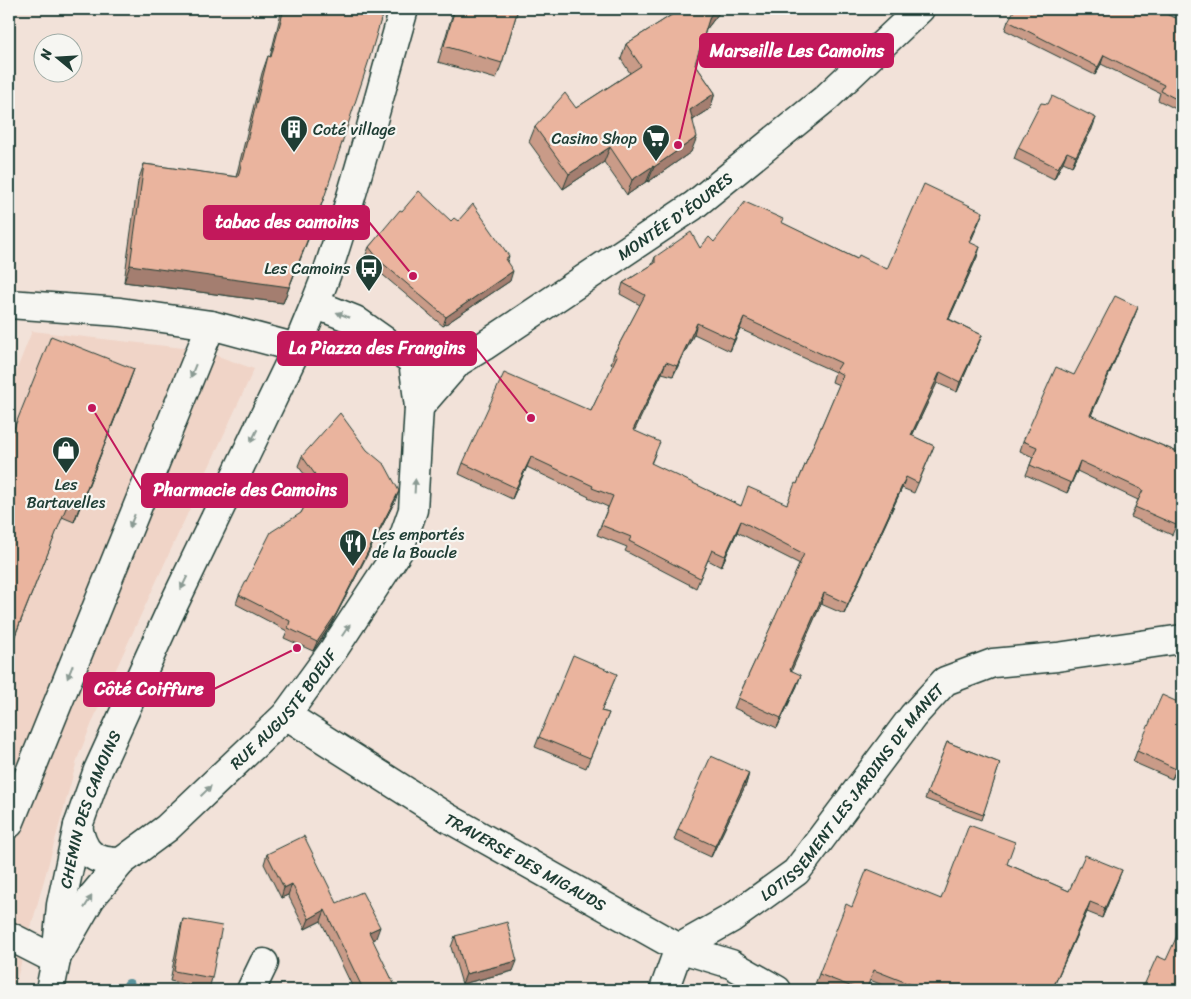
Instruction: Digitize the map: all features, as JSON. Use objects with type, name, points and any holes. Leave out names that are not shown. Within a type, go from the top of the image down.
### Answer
[{"type":"street","name":"CHEMIN DES CAMOINS","points":[[50,990],[56,960],[61,905],[78,826],[98,770],[166,620],[297,348],[315,304],[346,215],[404,9]]},
{"type":"street","name":"MONTÉE D'ÉOURES","points":[[419,407],[458,362],[693,206],[826,98],[920,9]]},
{"type":"street","points":[[1171,9],[1182,14]]},
{"type":"street","points":[[9,304],[120,312],[211,325],[297,348]]},
{"type":"street","points":[[315,304],[355,320],[413,360],[458,362]]},
{"type":"street","points":[[9,824],[211,325]]},
{"type":"street","name":"RUE AUGUSTE BOEUF","points":[[56,960],[91,898],[121,862],[167,828],[286,715],[334,649],[399,550],[413,510],[419,407],[413,360]]},
{"type":"street","name":"LOTISSEMENT LES JARDINS DE MANET","points":[[679,948],[732,918],[796,872],[913,716],[945,681],[993,663],[1057,657],[1182,639]]},
{"type":"street","name":"TRAVERSE DES MIGAUDS","points":[[286,715],[448,818],[679,948],[731,964],[777,990]]},
{"type":"street","points":[[78,826],[81,843],[93,856],[107,862],[121,862]]},
{"type":"street","points":[[9,936],[56,960]]},
{"type":"street","points":[[664,990],[679,948]]},
{"type":"street","points":[[250,990],[264,963]]},
{"type":"shaded area","points":[[32,331],[201,350],[254,369],[99,706],[78,757],[14,989],[9,987],[9,389]]},
{"type":"building","name":"Coté village","points":[[284,9],[384,9],[325,195],[289,287],[130,265],[144,164],[238,177],[268,56],[271,57]]},
{"type":"building","points":[[455,9],[518,9],[502,63],[444,46]]},
{"type":"building","points":[[681,9],[716,9],[710,16],[695,64],[715,93],[690,110],[697,137],[632,180],[610,147],[569,174],[535,127],[565,93],[576,108],[641,66],[626,44]]},
{"type":"building","points":[[1015,9],[1161,9],[1168,15],[1182,20],[1182,102],[1161,91],[1164,85],[1104,55],[1098,67],[1008,21]]},
{"type":"building","points":[[1052,96],[1096,118],[1076,156],[1067,152],[1058,168],[1018,148],[1041,103],[1048,104]]},
{"type":"building","points":[[924,184],[983,212],[969,242],[980,247],[948,319],[982,335],[960,382],[940,372],[911,435],[934,446],[918,483],[906,477],[848,604],[824,593],[790,670],[801,675],[781,718],[738,698],[804,554],[741,521],[725,556],[712,550],[700,578],[629,541],[631,537],[601,525],[613,496],[592,488],[593,486],[531,457],[516,488],[463,463],[504,373],[591,411],[617,356],[614,354],[645,295],[623,283],[655,263],[655,257],[691,232],[700,248],[709,237],[714,242],[745,202],[783,219],[781,222],[857,259],[859,255],[887,269]],"holes":[[[744,318],[841,363],[836,371],[843,375],[787,504],[748,487],[741,506],[651,463],[660,442],[633,430],[666,362],[677,366],[697,323],[734,340]]]},
{"type":"building","points":[[419,191],[451,221],[454,218],[458,221],[473,204],[509,256],[505,259],[513,271],[446,317],[380,261],[369,247],[400,210],[402,211]]},
{"type":"building","points":[[1115,296],[1138,307],[1090,415],[1182,454],[1182,511],[1176,525],[1135,507],[1143,490],[1080,461],[1071,483],[1030,465],[1037,447],[1023,441],[1056,367],[1074,375]]},
{"type":"building","points":[[51,336],[134,369],[79,508],[68,503],[9,650],[9,441]]},
{"type":"building","points":[[340,413],[367,450],[385,465],[399,491],[336,614],[317,642],[288,628],[290,621],[239,595],[271,532],[301,513],[319,480],[302,456]]},
{"type":"building","points":[[573,655],[617,674],[601,711],[609,713],[590,758],[539,737]]},
{"type":"building","points":[[1162,695],[1182,704],[1182,755],[1176,769],[1137,751]]},
{"type":"building","points":[[947,742],[1000,763],[983,815],[927,793]]},
{"type":"building","points":[[711,756],[749,773],[715,846],[678,829]]},
{"type":"building","points":[[969,825],[1015,842],[1007,864],[1069,891],[1085,855],[1122,870],[1105,908],[1090,902],[1052,990],[925,990],[874,970],[866,990],[860,990],[819,974],[846,904],[852,907],[867,869],[941,899]]},
{"type":"building","points":[[304,836],[337,903],[362,892],[380,927],[369,932],[397,990],[361,990],[363,989],[325,910],[309,919],[292,884],[284,888],[267,854]]},
{"type":"building","points":[[183,919],[222,926],[212,978],[174,971]]},
{"type":"building","points":[[507,922],[517,961],[466,974],[455,936]]},
{"type":"building","points":[[1182,925],[1182,990],[1142,990],[1157,956],[1166,960]]},
{"type":"waterway","points":[[128,990],[129,985]]},
{"type":"place","name":"Marseille Les Camoins","points":[[678,145]]},
{"type":"place","name":"Coté village","points":[[294,153]]},
{"type":"place","name":"Casino Shop","points":[[656,162]]},
{"type":"place","name":"tabac des camoins","points":[[413,276]]},
{"type":"place","name":"Les Camoins","points":[[369,292]]},
{"type":"place","name":"Pharmacie des Camoins","points":[[92,408]]},
{"type":"place","name":"La Piazza des Frangins","points":[[531,418]]},
{"type":"place","name":"Les Bartavelles","points":[[66,474]]},
{"type":"place","name":"Les emportés de la Boucle","points":[[353,567]]},
{"type":"place","name":"Côté Coiffure","points":[[297,648]]}]
